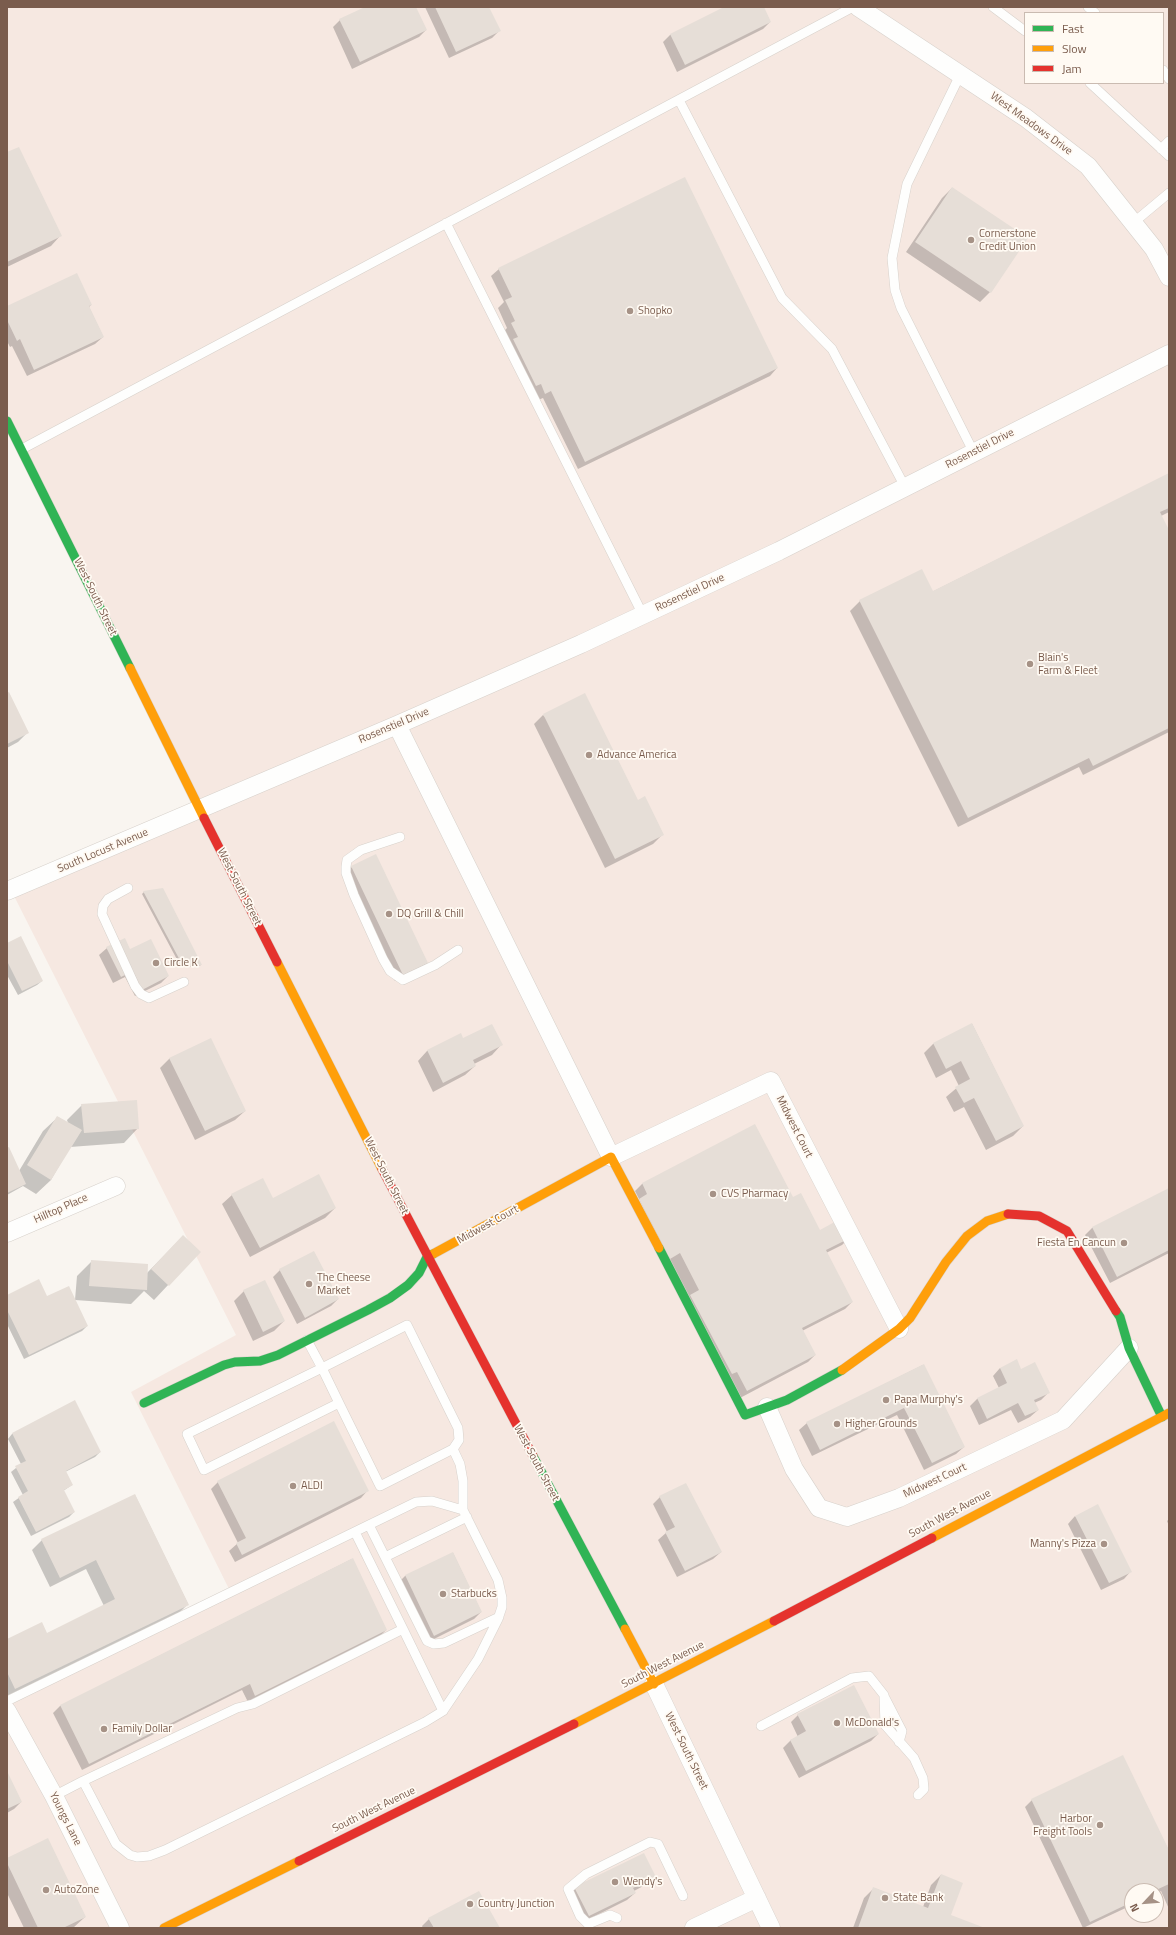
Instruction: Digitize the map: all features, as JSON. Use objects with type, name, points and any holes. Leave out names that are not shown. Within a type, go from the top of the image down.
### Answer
[{"type":"main road","name":"West South Street","points":[[7,421],[200,810],[427,1258],[654,1684]]},
{"type":"main road","name":"Midwest Court","points":[[427,1258],[611,1157]]},
{"type":"main road","points":[[611,1157],[629,1188],[745,1415],[787,1400],[846,1368],[899,1329],[910,1318],[946,1262],[967,1236],[987,1221],[1010,1213],[1039,1216],[1067,1231],[1120,1317],[1129,1348],[1165,1415]]},
{"type":"main road","points":[[144,1403],[224,1365],[269,1359],[390,1298],[408,1285],[419,1273],[427,1258]]},
{"type":"main road","name":"South West Avenue","points":[[164,1928],[654,1684],[1165,1415]]},
{"type":"street","name":"West Meadows Drive","points":[[858,7],[1026,118],[1088,166],[1154,249],[1169,277]]},
{"type":"street","name":"Rosenstiel Drive","points":[[200,810],[398,725],[643,615],[779,551],[1169,354]]},
{"type":"street","points":[[398,725],[611,1157]]},
{"type":"street","name":"South Locust Avenue","points":[[7,891],[200,810]]},
{"type":"street","name":"Midwest Court","points":[[611,1157],[771,1081],[899,1329]]},
{"type":"street","name":"Hilltop Place","points":[[7,1233],[116,1186]]},
{"type":"street","name":"Midwest Court","points":[[767,1407],[794,1469],[819,1508],[847,1516],[899,1498],[1063,1420],[1129,1348]]},
{"type":"street","name":"West South Street","points":[[654,1684],[771,1928]]},
{"type":"street","name":"Youngs Lane","points":[[7,1711],[54,1796],[120,1928]]},
{"type":"street","points":[[694,1928],[757,1898]]},
{"type":"lane","points":[[22,449],[853,7]]},
{"type":"lane","points":[[993,7],[1024,30]]},
{"type":"lane","points":[[960,74],[907,184],[892,258],[895,290],[901,308],[974,453]]},
{"type":"lane","points":[[1091,84],[1169,156]]},
{"type":"lane","points":[[679,100],[782,298],[832,349],[905,487]]},
{"type":"lane","points":[[1161,149],[1169,141]]},
{"type":"lane","points":[[1133,223],[1169,193]]},
{"type":"lane","points":[[446,223],[643,615]]},
{"type":"lane","points":[[400,837],[361,850],[347,860],[346,867],[346,873],[383,959],[390,971],[403,980],[435,965],[458,950]]},
{"type":"lane","points":[[128,888],[108,899],[103,906],[102,914],[140,994],[149,998],[184,982]]},
{"type":"lane","points":[[307,1340],[322,1368],[380,1486],[453,1449],[459,1440],[458,1428],[407,1325],[322,1368],[187,1434],[204,1470],[339,1403]]},
{"type":"lane","points":[[83,1781],[116,1844],[130,1855],[137,1857],[149,1856],[165,1850],[425,1722],[443,1711],[473,1666],[499,1617],[502,1598],[498,1580],[465,1513],[463,1481],[460,1464],[453,1449]]},
{"type":"lane","points":[[7,1701],[369,1525],[422,1501],[438,1502],[465,1513]]},
{"type":"lane","points":[[385,1557],[465,1513]]},
{"type":"lane","points":[[369,1525],[423,1635],[430,1642],[438,1644],[444,1643],[499,1617]]},
{"type":"lane","points":[[355,1532],[443,1711]]},
{"type":"lane","points":[[54,1796],[237,1708],[253,1704],[403,1629]]},
{"type":"lane","points":[[761,1726],[852,1678],[869,1676],[884,1695],[885,1725],[914,1758],[923,1778],[924,1788],[918,1795]]},
{"type":"lane","points":[[617,1918],[610,1915],[588,1924],[580,1916],[568,1889],[586,1874],[650,1842],[658,1844],[683,1896]]},
{"type":"shaded area","points":[[7,7],[1169,7],[1169,1928],[7,1928],[7,1701],[231,1593],[131,1392],[236,1335],[11,890],[200,810],[7,421]]},
{"type":"building","points":[[365,7],[416,7],[427,30],[360,62],[339,19]]},
{"type":"building","points":[[435,7],[489,7],[501,31],[456,52]]},
{"type":"building","points":[[724,7],[764,7],[771,22],[685,65],[670,34]]},
{"type":"building","points":[[19,147],[62,236],[7,262],[7,152]]},
{"type":"building","name":"Shopko","points":[[685,177],[778,368],[585,462],[551,391],[545,394],[541,384],[536,386],[513,339],[518,337],[511,323],[515,321],[505,300],[512,297],[498,268]]},
{"type":"building","name":"Cornerstone Credit Union","points":[[952,187],[1028,238],[991,293],[915,242]]},
{"type":"building","points":[[77,273],[92,305],[89,306],[104,337],[34,370],[20,339],[17,341],[7,320],[7,306]]},
{"type":"building","name":"Blain's Farm & Fleet","points":[[1169,473],[1169,508],[1160,512],[1169,530],[1169,728],[1093,766],[1089,758],[968,818],[859,600],[922,569],[933,591]]},
{"type":"building","points":[[9,692],[29,733],[7,744],[7,693]]},
{"type":"building","name":"Advance America","points":[[585,693],[638,800],[645,796],[664,835],[615,859],[543,714]]},
{"type":"building","name":"DQ Grill & Chill","points":[[376,854],[428,963],[403,975],[351,866]]},
{"type":"building","name":"Circle K","points":[[163,888],[202,965],[183,966],[143,891]]},
{"type":"building","points":[[21,936],[43,981],[22,991],[7,961],[7,943]]},
{"type":"building","points":[[125,938],[130,949],[151,939],[169,976],[142,990],[133,971],[121,977],[106,947]]},
{"type":"building","points":[[972,1023],[1024,1126],[996,1141],[974,1098],[964,1103],[955,1087],[970,1079],[961,1061],[946,1069],[933,1043]]},
{"type":"building","points":[[492,1024],[503,1045],[473,1060],[476,1066],[443,1083],[427,1050],[461,1033],[463,1038]]},
{"type":"building","points":[[211,1038],[246,1111],[205,1131],[169,1058]]},
{"type":"building","points":[[137,1100],[139,1129],[84,1133],[81,1104]]},
{"type":"building","points":[[57,1116],[82,1130],[51,1180],[27,1165]]},
{"type":"building","points":[[755,1124],[793,1197],[801,1193],[820,1230],[840,1219],[850,1238],[826,1250],[853,1302],[802,1328],[816,1355],[747,1391],[737,1372],[732,1374],[690,1295],[699,1290],[680,1253],[670,1259],[639,1199],[647,1194],[642,1183]]},
{"type":"building","points":[[9,1147],[26,1184],[7,1193],[7,1148]]},
{"type":"building","points":[[319,1174],[336,1208],[260,1248],[231,1194],[263,1178],[273,1198]]},
{"type":"building","points":[[1169,1188],[1169,1250],[1117,1277],[1092,1227]]},
{"type":"building","points":[[183,1235],[201,1252],[169,1286],[151,1269]]},
{"type":"building","name":"The Cheese Market","points":[[314,1251],[339,1299],[305,1318],[279,1269]]},
{"type":"building","points":[[91,1260],[148,1264],[147,1290],[89,1286]]},
{"type":"building","points":[[39,1279],[47,1296],[69,1286],[88,1326],[29,1355],[7,1310],[7,1295]]},
{"type":"building","points":[[265,1280],[285,1321],[263,1332],[243,1290]]},
{"type":"building","points":[[1017,1359],[1021,1369],[1035,1362],[1050,1393],[1034,1400],[1039,1410],[1025,1416],[1018,1403],[987,1419],[977,1398],[1007,1383],[1000,1368]]},
{"type":"building","points":[[924,1364],[965,1447],[932,1463],[904,1408],[820,1450],[806,1422]]},
{"type":"building","points":[[75,1400],[101,1452],[66,1471],[73,1485],[64,1490],[75,1512],[36,1532],[18,1497],[28,1491],[15,1466],[26,1461],[12,1433]]},
{"type":"building","name":"ALDI","points":[[334,1421],[369,1491],[242,1555],[236,1543],[246,1538],[217,1481]]},
{"type":"building","points":[[686,1483],[722,1552],[685,1571],[665,1532],[675,1527],[659,1496]]},
{"type":"building","points":[[135,1494],[189,1605],[15,1689],[7,1672],[7,1639],[42,1622],[47,1633],[115,1599],[96,1560],[60,1578],[41,1539]]},
{"type":"building","name":"Manny's Pizza","points":[[1098,1504],[1132,1572],[1109,1583],[1075,1516]]},
{"type":"building","name":"Starbucks","points":[[453,1552],[482,1612],[434,1636],[405,1575]]},
{"type":"building","points":[[353,1558],[387,1630],[255,1696],[250,1684],[89,1764],[60,1705]]},
{"type":"building","name":"McDonald's","points":[[854,1685],[879,1734],[806,1771],[790,1740],[806,1731],[797,1714]]},
{"type":"building","name":"Harbor Freight Tools","points":[[1123,1755],[1169,1850],[1169,1884],[1164,1886],[1164,1883],[1124,1883],[1124,1906],[1090,1922],[1031,1799]]},
{"type":"building","points":[[7,1771],[22,1802],[7,1809]]},
{"type":"building","name":"AutoZone","points":[[48,1838],[86,1917],[63,1928],[38,1928],[7,1863],[7,1858]]},
{"type":"building","name":"Wendy's","points":[[644,1853],[656,1877],[633,1888],[636,1893],[589,1916],[574,1887]]},
{"type":"building","name":"State Bank","points":[[941,1874],[963,1883],[951,1915],[985,1928],[858,1928],[873,1887],[928,1908]]},
{"type":"building","name":"Country Junction","points":[[479,1891],[500,1928],[434,1928],[428,1918]]},
{"type":"traffic: fast","points":[[7,421],[130,668]]},
{"type":"traffic: fast","points":[[659,1248],[745,1415],[787,1400],[842,1370]]},
{"type":"traffic: fast","points":[[144,1403],[224,1365],[235,1362],[260,1361],[278,1355],[368,1310],[390,1298],[408,1285],[419,1273],[427,1257],[433,1254]]},
{"type":"traffic: fast","points":[[1116,1311],[1120,1317],[1129,1348],[1162,1417]]},
{"type":"traffic: fast","points":[[533,1456],[625,1629]]},
{"type":"traffic: slow","points":[[130,668],[204,818]]},
{"type":"traffic: slow","points":[[277,962],[382,1169]]},
{"type":"traffic: slow","points":[[433,1254],[611,1157],[659,1248]]},
{"type":"traffic: slow","points":[[842,1370],[899,1329],[910,1318],[946,1262],[967,1236],[987,1221],[1008,1214]]},
{"type":"traffic: slow","points":[[932,1538],[1169,1413]]},
{"type":"traffic: slow","points":[[574,1724],[774,1621]]},
{"type":"traffic: slow","points":[[625,1629],[654,1684]]},
{"type":"traffic: slow","points":[[164,1928],[299,1861]]},
{"type":"traffic: jam","points":[[204,818],[277,962]]},
{"type":"traffic: jam","points":[[382,1169],[533,1456]]},
{"type":"traffic: jam","points":[[1008,1214],[1039,1216],[1067,1231],[1116,1311]]},
{"type":"traffic: jam","points":[[774,1621],[932,1538]]},
{"type":"traffic: jam","points":[[299,1861],[574,1724]]},
{"type":"place","name":"Cornerstone Credit Union","points":[[971,240]]},
{"type":"place","name":"Shopko","points":[[630,311]]},
{"type":"place","name":"Blain's Farm & Fleet","points":[[1030,664]]},
{"type":"place","name":"Advance America","points":[[589,755]]},
{"type":"place","name":"DQ Grill & Chill","points":[[389,914]]},
{"type":"place","name":"Circle K","points":[[156,963]]},
{"type":"place","name":"CVS Pharmacy","points":[[713,1194]]},
{"type":"place","name":"Fiesta En Cancun","points":[[1124,1243]]},
{"type":"place","name":"The Cheese Market","points":[[309,1284]]},
{"type":"place","name":"Papa Murphy's","points":[[886,1400]]},
{"type":"place","name":"Higher Grounds","points":[[837,1424]]},
{"type":"place","name":"ALDI","points":[[293,1486]]},
{"type":"place","name":"Manny's Pizza","points":[[1104,1544]]},
{"type":"place","name":"Starbucks","points":[[443,1594]]},
{"type":"place","name":"McDonald's","points":[[837,1723]]},
{"type":"place","name":"Family Dollar","points":[[104,1729]]},
{"type":"place","name":"Harbor Freight Tools","points":[[1100,1825]]},
{"type":"place","name":"Wendy's","points":[[615,1882]]},
{"type":"place","name":"AutoZone","points":[[46,1890]]},
{"type":"place","name":"State Bank","points":[[885,1898]]},
{"type":"place","name":"Country Junction","points":[[470,1904]]}]
